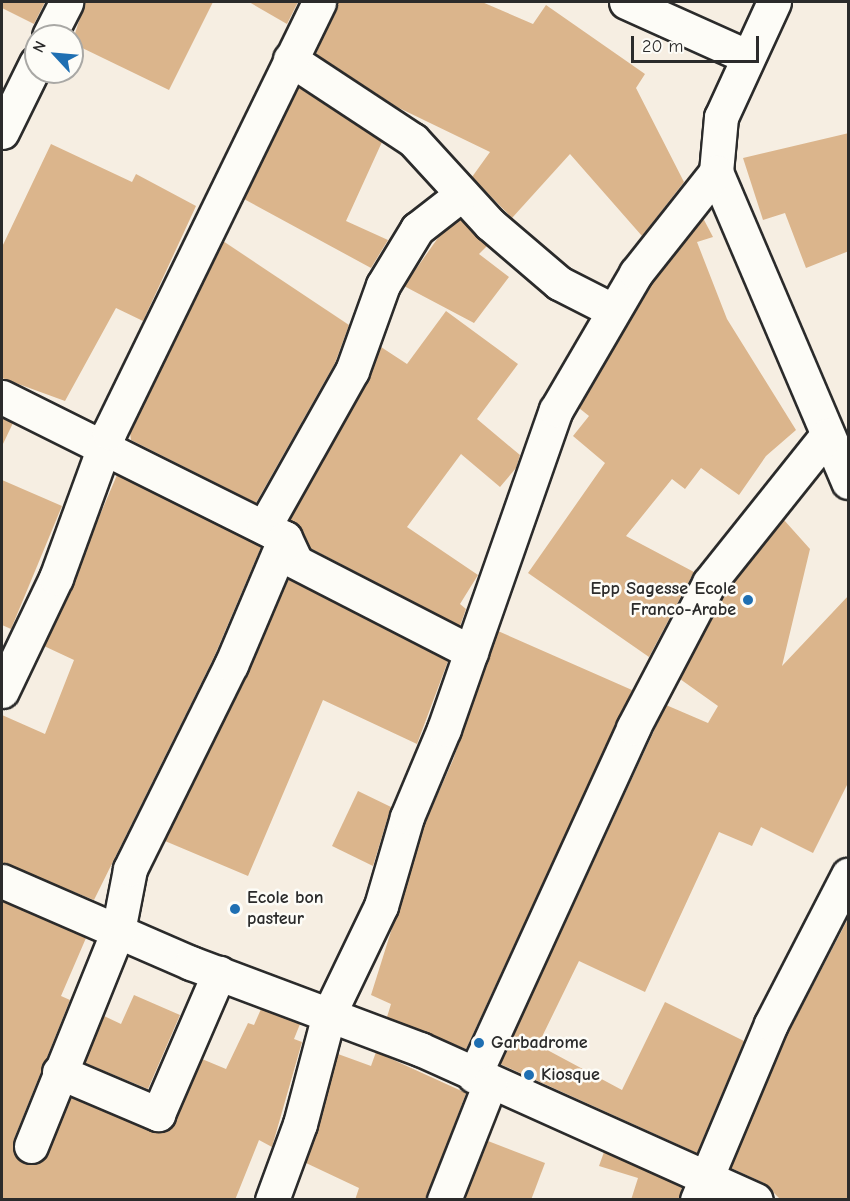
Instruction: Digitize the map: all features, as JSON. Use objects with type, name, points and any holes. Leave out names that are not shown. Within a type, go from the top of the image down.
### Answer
[{"type":"street","points":[[55,24],[66,2]]},
{"type":"street","points":[[2,691],[56,578],[105,444],[319,2]]},
{"type":"street","points":[[626,2],[746,56]]},
{"type":"street","points":[[774,2],[746,56],[721,117],[717,172],[827,435],[849,482]]},
{"type":"street","points":[[290,59],[413,140],[462,194],[559,283],[612,310]]},
{"type":"street","points":[[2,132],[26,84]]},
{"type":"street","points":[[272,1200],[300,1124],[329,1014],[381,906],[407,817],[471,652],[556,410],[612,310],[717,172]]},
{"type":"street","points":[[31,1146],[59,1072],[118,931],[130,869],[231,665],[275,532],[352,371],[383,285],[417,229],[462,194]]},
{"type":"street","points":[[2,398],[105,444],[275,532],[296,561],[471,652]]},
{"type":"street","points":[[444,1200],[482,1079],[633,728],[709,583],[827,435]]},
{"type":"street","points":[[701,1187],[771,1024],[849,875]]},
{"type":"street","points":[[2,881],[219,973],[329,1014],[482,1079],[701,1187],[756,1200]]},
{"type":"street","points":[[59,1072],[158,1114],[219,973]]},
{"type":"building","points":[[2,2],[45,2],[34,24],[2,8]]},
{"type":"building","points":[[85,2],[213,2],[169,90],[84,49],[84,24],[78,24]]},
{"type":"building","points":[[249,2],[298,2],[287,24]]},
{"type":"building","points":[[338,2],[482,2],[533,24],[546,5],[645,74],[636,88],[684,182],[642,236],[570,154],[512,218],[472,177],[490,152],[397,107],[316,54]]},
{"type":"building","points":[[298,87],[382,142],[346,221],[388,240],[371,268],[244,199]]},
{"type":"building","points":[[849,133],[849,251],[806,268],[785,213],[763,220],[743,158]]},
{"type":"building","points":[[51,144],[132,182],[136,174],[196,206],[143,321],[116,308],[65,401],[2,378],[2,247]]},
{"type":"building","points":[[703,218],[713,237],[697,242],[727,319],[796,430],[766,456],[739,495],[701,468],[685,489],[672,479],[626,536],[694,572],[649,657],[528,573],[605,463],[573,436],[589,416],[579,408],[650,285]]},
{"type":"building","points":[[460,219],[487,246],[479,254],[509,277],[474,323],[404,286],[440,235]]},
{"type":"building","points":[[223,241],[349,325],[335,363],[256,503],[131,440],[130,433]]},
{"type":"building","points":[[446,311],[518,364],[477,419],[520,455],[516,468],[500,487],[461,454],[407,527],[478,575],[460,604],[466,609],[460,626],[310,548],[290,519],[368,380],[381,347],[407,364]]},
{"type":"building","points":[[2,418],[13,423],[2,446]]},
{"type":"building","points":[[117,475],[261,547],[214,657],[94,900],[2,863],[2,715],[45,734],[74,660],[44,646]]},
{"type":"building","points":[[2,480],[62,506],[11,629],[2,625]]},
{"type":"building","points":[[784,520],[810,549],[782,666],[849,595],[849,781],[813,853],[761,827],[752,846],[719,832],[645,992],[579,961],[538,1045],[622,1090],[665,1002],[744,1041],[697,1153],[500,1064],[666,705],[708,723],[718,706],[680,679],[725,593]]},
{"type":"building","points":[[288,579],[448,661],[417,744],[323,700],[248,876],[165,841]]},
{"type":"building","points":[[498,631],[632,690],[466,1049],[387,1017],[391,1004],[371,995],[425,823],[453,760]]},
{"type":"building","points":[[358,791],[391,807],[373,866],[332,846]]},
{"type":"building","points":[[2,901],[86,938],[61,996],[70,1000],[14,1139],[16,1157],[25,1164],[42,1161],[48,1154],[71,1097],[161,1132],[175,1121],[202,1059],[226,1069],[248,1023],[254,1025],[261,1009],[300,1024],[294,1039],[302,1042],[272,1147],[259,1140],[235,1200],[2,1200]]},
{"type":"building","points":[[849,917],[849,1200],[781,1200],[764,1183],[731,1168],[788,1033]]},
{"type":"building","points":[[134,995],[180,1015],[148,1089],[85,1063],[104,1016],[121,1024]]},
{"type":"building","points":[[376,1052],[466,1093],[426,1200],[355,1200],[359,1188],[306,1163],[338,1054],[371,1066]]},
{"type":"building","points":[[488,1141],[545,1163],[531,1200],[464,1200]]},
{"type":"building","points":[[604,1152],[682,1187],[679,1200],[631,1200],[638,1178],[599,1166]]},
{"type":"place","name":"Epp Sagesse Ecole Franco-Arabe","points":[[748,600]]},
{"type":"place","name":"Ecole bon pasteur","points":[[235,909]]},
{"type":"place","name":"Garbadrome","points":[[479,1043]]},
{"type":"place","name":"Kiosque","points":[[529,1075]]}]
